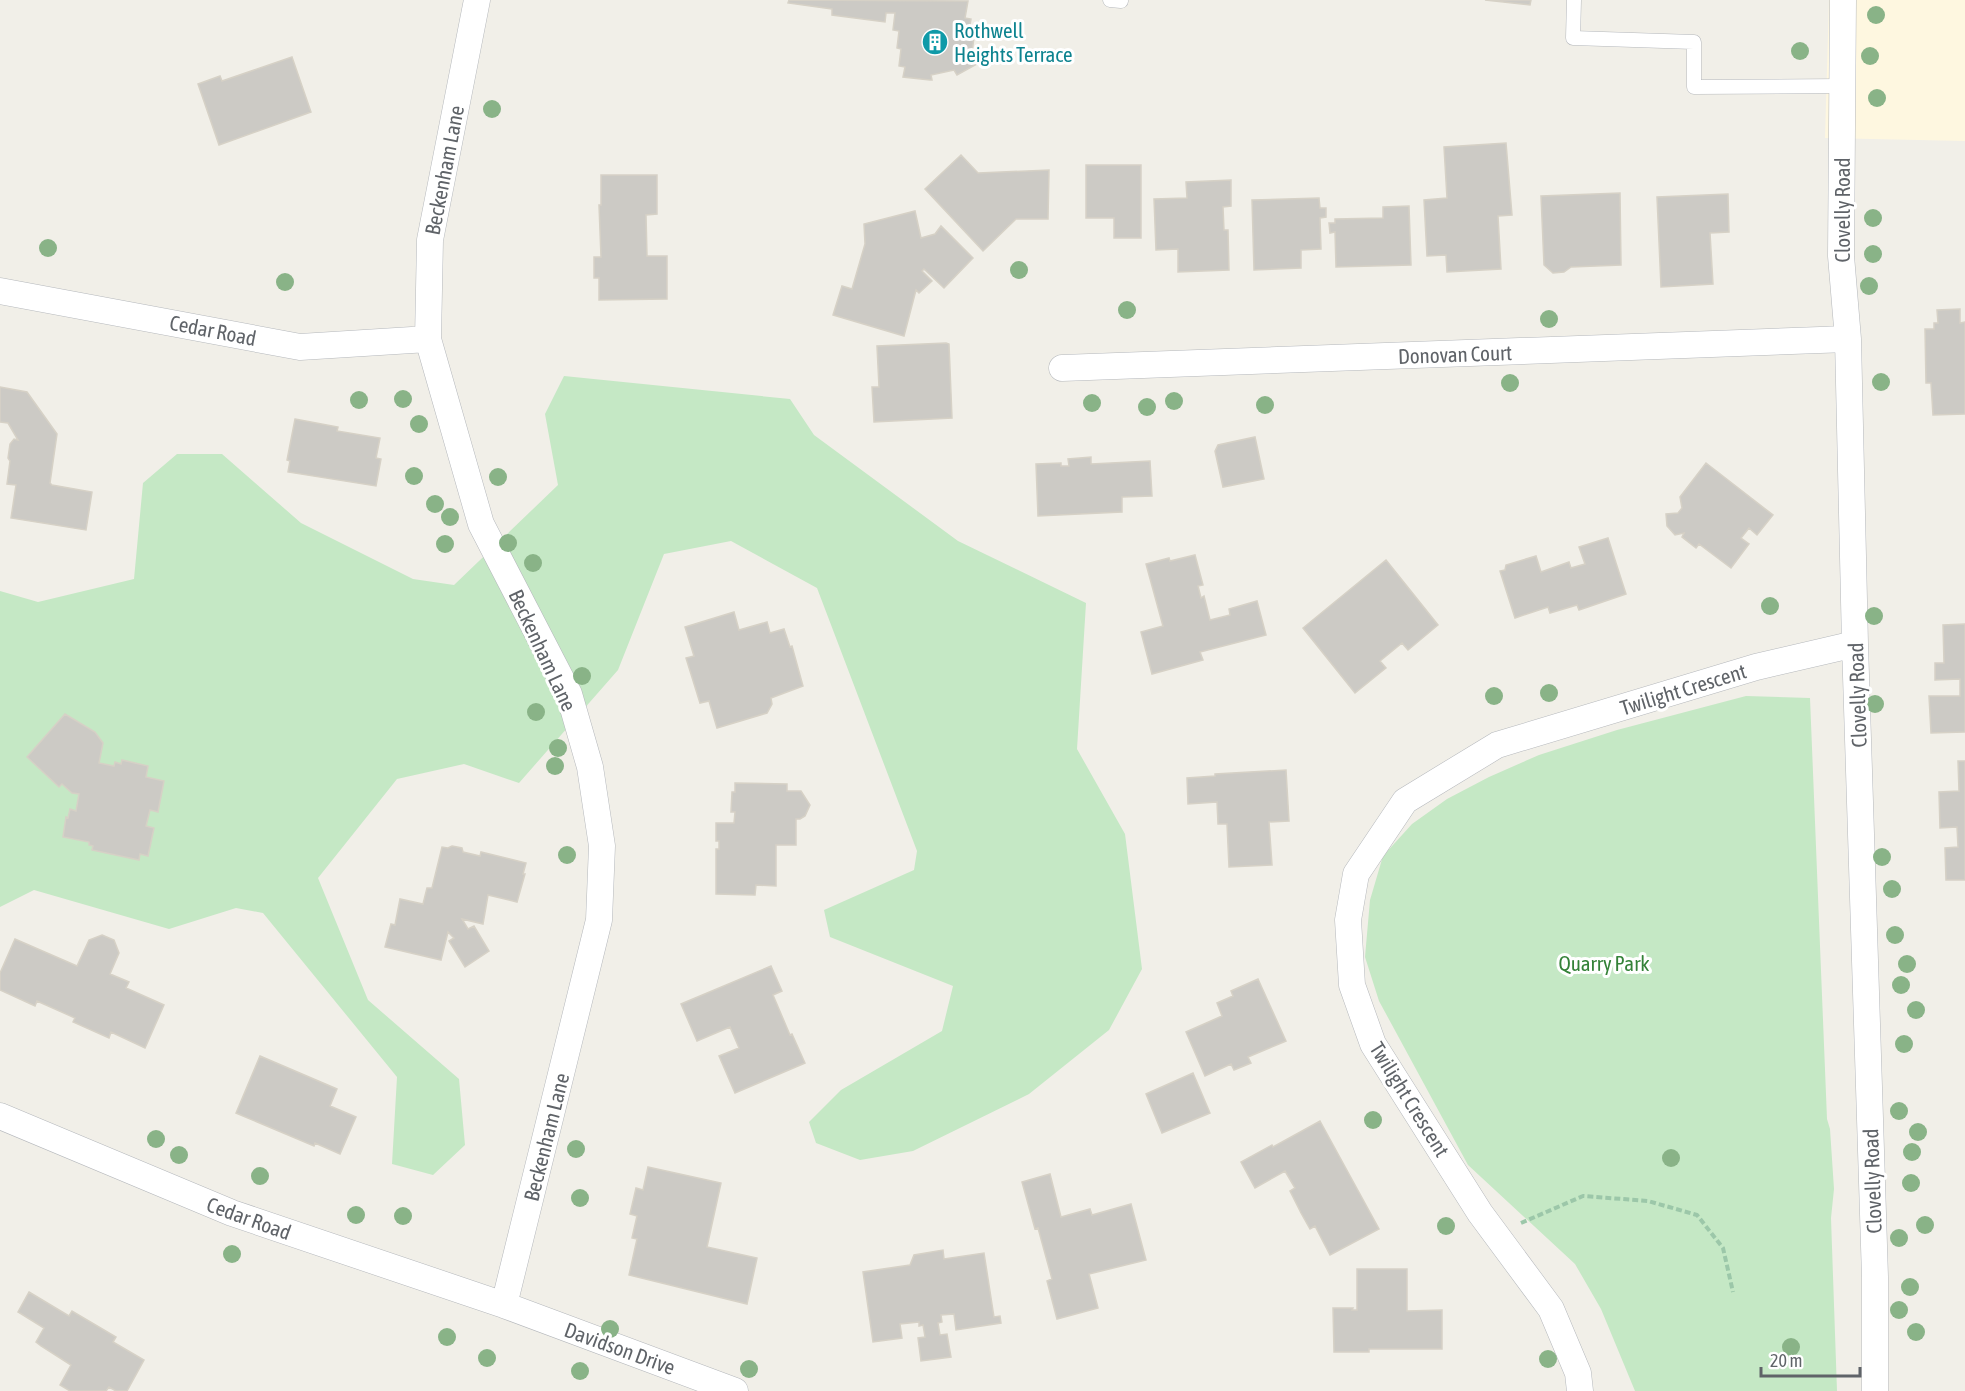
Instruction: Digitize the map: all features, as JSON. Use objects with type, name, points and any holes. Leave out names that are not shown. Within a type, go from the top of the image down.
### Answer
[{"type":"street","name":"Beckenham Lane","points":[[477,0],[430,240],[428,339],[481,524],[569,694],[590,767],[602,846],[599,920],[504,1305]]},
{"type":"street","name":"Clovelly Road","points":[[1843,0],[1841,256],[1848,339],[1855,644],[1875,1265],[1875,1391]]},
{"type":"street","name":"Cedar Road","points":[[0,291],[300,347],[428,339]]},
{"type":"street","name":"Donovan Court","points":[[1062,368],[1848,339]]},
{"type":"street","name":"Twilight Crescent","points":[[1580,1391],[1578,1373],[1551,1309],[1480,1213],[1373,1044],[1352,985],[1348,920],[1356,874],[1405,801],[1497,745],[1756,667],[1855,644]]},
{"type":"street","name":"Cedar Road","points":[[0,1116],[232,1213],[504,1305]]},
{"type":"street","name":"Davidson Drive","points":[[504,1305],[735,1391]]},
{"type":"lane","points":[[1574,0],[1573,38],[1694,42],[1694,87],[1843,86]]},
{"type":"path","points":[[1496,1234],[1582,1196],[1648,1201],[1697,1215],[1723,1248],[1733,1292]]},
{"type":"shaded area","points":[[1829,0],[1965,0],[1965,141],[1825,138]]},
{"type":"green space","points":[[564,376],[790,399],[814,435],[958,541],[1086,603],[1077,749],[1125,834],[1142,969],[1109,1030],[1029,1094],[913,1151],[860,1160],[816,1143],[809,1122],[841,1090],[942,1031],[953,986],[830,937],[824,910],[914,870],[917,851],[817,588],[731,541],[664,554],[618,670],[519,783],[464,764],[397,779],[318,878],[368,1000],[459,1079],[465,1145],[433,1175],[392,1164],[397,1077],[263,913],[236,908],[169,929],[34,890],[0,907],[0,591],[38,602],[134,579],[143,483],[177,454],[222,454],[301,523],[413,579],[454,585],[558,485],[545,414]]},
{"type":"green space","name":"Quarry Park","points":[[1746,696],[1810,698],[1827,1119],[1830,1129],[1834,1189],[1831,1218],[1837,1391],[1635,1391],[1601,1309],[1575,1264],[1468,1165],[1379,1001],[1365,957],[1370,900],[1383,856],[1412,824],[1447,799],[1539,755],[1617,730]]},
{"type":"building","name":"Rothwell Heights Terrace","points":[[789,0],[968,1],[965,18],[971,19],[968,36],[974,37],[972,53],[977,64],[957,75],[954,70],[931,75],[932,80],[903,77],[905,67],[899,66],[901,49],[897,48],[899,31],[893,30],[895,13],[886,13],[885,22],[832,15],[832,9],[788,3]]},
{"type":"building","points":[[1485,0],[1531,0],[1530,5]]},
{"type":"building","points":[[292,57],[311,112],[219,145],[198,84],[220,76],[222,81]]},
{"type":"building","points":[[1506,143],[1512,215],[1498,216],[1501,269],[1447,272],[1446,255],[1427,256],[1424,200],[1447,198],[1444,147]]},
{"type":"building","points":[[961,155],[978,173],[1049,170],[1048,219],[1016,219],[983,251],[925,189]]},
{"type":"building","points":[[1086,165],[1141,165],[1141,238],[1114,238],[1114,218],[1086,218]]},
{"type":"building","points":[[601,175],[657,175],[657,214],[646,215],[647,256],[667,256],[667,299],[599,300],[599,278],[594,278],[594,257],[601,257],[599,205],[601,205]]},
{"type":"building","points":[[1231,180],[1231,206],[1223,207],[1224,230],[1228,230],[1229,270],[1178,272],[1178,249],[1156,250],[1154,199],[1187,198],[1186,182]]},
{"type":"building","points":[[1620,193],[1621,265],[1571,267],[1564,272],[1553,273],[1544,265],[1541,196]]},
{"type":"building","points":[[1728,194],[1729,232],[1710,233],[1713,284],[1661,287],[1657,197]]},
{"type":"building","points":[[1319,198],[1320,208],[1326,208],[1326,217],[1320,218],[1321,249],[1301,250],[1301,268],[1254,270],[1252,200]]},
{"type":"building","points":[[1409,206],[1411,265],[1336,267],[1335,232],[1330,233],[1329,223],[1335,223],[1335,219],[1383,218],[1383,207]]},
{"type":"building","points":[[915,211],[921,238],[935,234],[941,226],[973,258],[944,288],[924,269],[922,271],[932,281],[919,293],[916,290],[904,336],[833,315],[842,286],[852,289],[865,244],[864,224]]},
{"type":"building","points":[[1960,309],[1960,323],[1965,322],[1965,414],[1933,415],[1931,383],[1926,383],[1925,329],[1934,329],[1934,323],[1938,323],[1937,310]]},
{"type":"building","points":[[949,344],[952,418],[874,422],[872,387],[879,387],[877,346]]},
{"type":"building","points":[[0,387],[27,392],[57,434],[50,483],[92,492],[86,530],[11,518],[16,485],[7,484],[10,461],[8,458],[10,444],[14,439],[18,440],[8,423],[0,422]]},
{"type":"building","points":[[295,419],[338,427],[337,431],[380,438],[376,458],[381,459],[376,486],[288,472],[290,461],[287,460]]},
{"type":"building","points":[[1255,437],[1264,479],[1223,487],[1215,451],[1218,445]]},
{"type":"building","points":[[1091,457],[1091,464],[1150,461],[1152,496],[1122,497],[1122,512],[1038,516],[1036,464],[1061,463],[1061,466],[1069,466],[1068,459]]},
{"type":"building","points":[[1706,463],[1773,515],[1757,535],[1749,528],[1741,538],[1749,544],[1731,568],[1699,544],[1696,548],[1682,537],[1684,533],[1675,535],[1667,526],[1666,514],[1678,513],[1682,508],[1680,497]]},
{"type":"building","points":[[1608,538],[1626,594],[1579,610],[1577,605],[1550,613],[1548,607],[1515,618],[1500,571],[1505,570],[1506,565],[1536,556],[1541,572],[1569,562],[1571,568],[1585,564],[1579,547]]},
{"type":"building","points":[[1195,555],[1203,585],[1198,586],[1201,598],[1204,596],[1210,620],[1230,615],[1229,609],[1257,601],[1266,635],[1200,652],[1203,660],[1152,674],[1141,632],[1163,626],[1146,564]]},
{"type":"building","points":[[1386,560],[1438,625],[1408,650],[1402,643],[1380,661],[1386,668],[1355,693],[1303,628]]},
{"type":"building","points":[[734,612],[739,630],[767,622],[770,633],[784,629],[790,647],[792,646],[803,686],[771,698],[772,704],[767,713],[717,728],[709,701],[700,703],[686,658],[694,656],[685,627]]},
{"type":"building","points":[[1965,624],[1965,732],[1931,733],[1929,696],[1960,696],[1960,679],[1935,680],[1935,663],[1944,663],[1943,625]]},
{"type":"building","points":[[65,714],[95,732],[103,743],[99,763],[114,766],[115,762],[121,764],[122,760],[148,766],[146,777],[164,781],[158,812],[150,810],[146,826],[154,828],[148,856],[140,854],[139,860],[92,850],[93,846],[89,845],[89,842],[63,837],[66,817],[68,818],[70,809],[76,811],[79,794],[72,793],[62,784],[59,787],[27,757]]},
{"type":"building","points":[[1958,761],[1965,761],[1965,880],[1946,880],[1945,848],[1958,847],[1957,827],[1940,828],[1939,792],[1959,791]]},
{"type":"building","points":[[1286,770],[1289,821],[1269,822],[1272,865],[1229,867],[1227,824],[1218,824],[1217,802],[1188,804],[1187,778]]},
{"type":"building","points":[[735,783],[787,784],[787,791],[801,791],[810,805],[805,816],[796,819],[796,845],[776,845],[776,886],[756,885],[755,895],[716,894],[716,849],[719,849],[719,841],[716,841],[716,823],[734,823],[735,812],[731,812]]},
{"type":"building","points":[[442,847],[462,848],[463,852],[480,856],[481,852],[526,863],[517,902],[488,895],[483,924],[462,919],[468,929],[474,926],[489,951],[465,967],[449,941],[454,938],[448,932],[441,960],[385,947],[391,924],[395,925],[400,899],[423,904],[427,888],[432,888]]},
{"type":"building","points":[[102,935],[114,940],[119,953],[110,974],[129,982],[126,988],[164,1005],[145,1048],[111,1032],[109,1038],[73,1022],[75,1018],[37,1001],[35,1006],[0,990],[0,973],[15,939],[77,966],[89,940]]},
{"type":"building","points":[[771,966],[782,991],[773,995],[805,1063],[735,1093],[719,1056],[739,1048],[730,1027],[697,1041],[681,1004]]},
{"type":"building","points":[[1258,979],[1286,1041],[1248,1057],[1251,1063],[1234,1070],[1231,1064],[1205,1076],[1186,1032],[1222,1016],[1217,1003],[1233,996],[1231,991]]},
{"type":"building","points":[[260,1056],[337,1089],[330,1106],[356,1117],[340,1154],[315,1143],[314,1146],[236,1113]]},
{"type":"building","points":[[1193,1073],[1210,1113],[1162,1133],[1146,1094]]},
{"type":"building","points":[[1320,1121],[1379,1229],[1330,1255],[1315,1226],[1310,1229],[1301,1213],[1290,1191],[1295,1188],[1285,1171],[1255,1188],[1241,1162]]},
{"type":"building","points":[[648,1167],[721,1183],[707,1247],[757,1258],[747,1304],[629,1275],[637,1239],[632,1238],[637,1216],[630,1214],[636,1188],[643,1190]]},
{"type":"building","points":[[1050,1174],[1061,1217],[1090,1209],[1092,1215],[1131,1204],[1146,1260],[1089,1274],[1098,1308],[1057,1319],[1047,1281],[1052,1279],[1022,1182]]},
{"type":"building","points":[[943,1250],[944,1259],[984,1253],[994,1317],[1000,1316],[1001,1323],[956,1330],[954,1314],[941,1315],[942,1322],[938,1323],[940,1335],[947,1334],[951,1357],[921,1361],[918,1338],[925,1337],[923,1325],[919,1326],[919,1322],[900,1324],[902,1338],[873,1342],[863,1272],[910,1265],[914,1255]]},
{"type":"building","points":[[1357,1269],[1407,1269],[1407,1311],[1442,1310],[1442,1349],[1369,1349],[1369,1352],[1334,1352],[1333,1308],[1357,1310]]},
{"type":"building","points":[[29,1292],[69,1316],[72,1311],[116,1337],[113,1342],[144,1360],[127,1391],[116,1391],[109,1387],[106,1391],[70,1391],[60,1385],[71,1365],[36,1342],[44,1328],[18,1312]]},
{"type":"place","name":"Rothwell Heights Terrace","points":[[935,42]]}]
